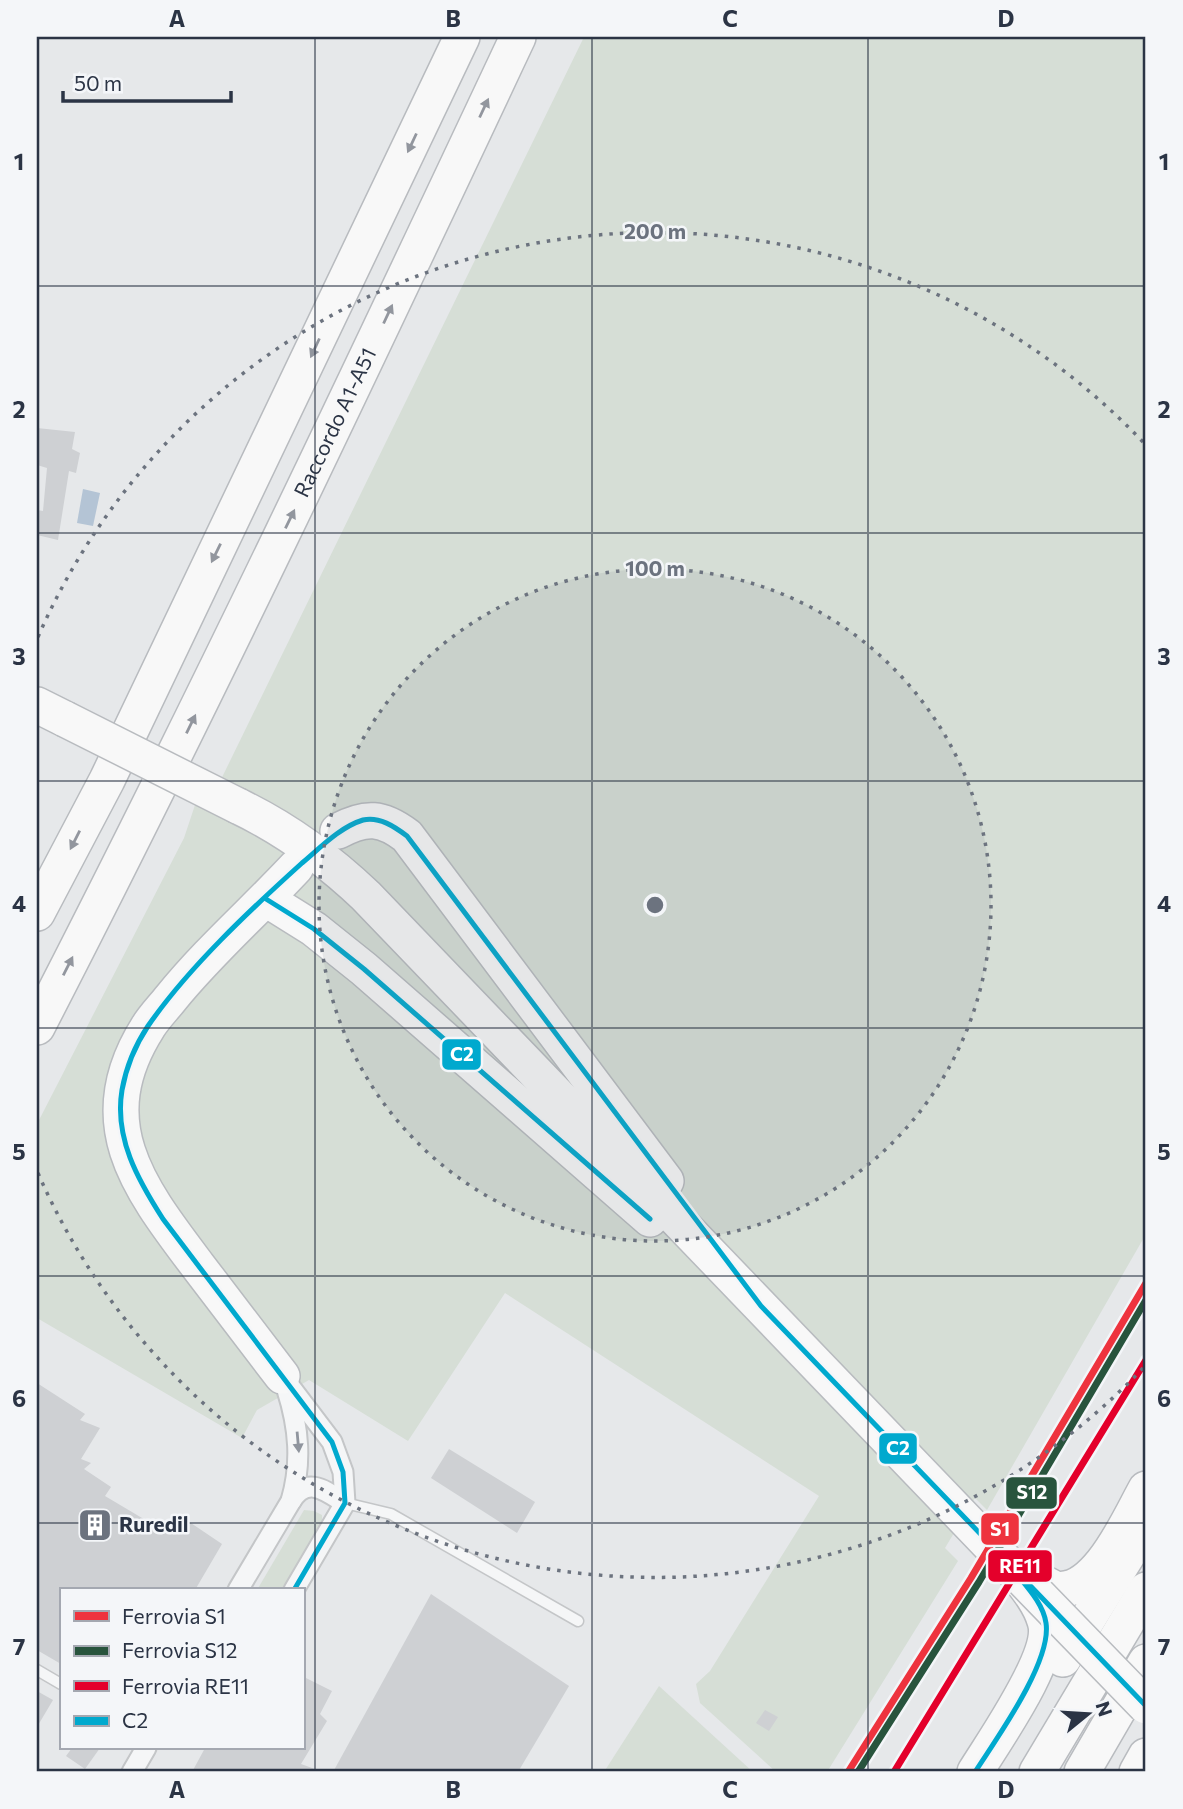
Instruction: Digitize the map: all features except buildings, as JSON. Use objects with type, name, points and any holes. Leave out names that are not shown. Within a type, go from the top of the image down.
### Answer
[{"type":"highway","points":[[37,913],[107,780],[462,37]]},
{"type":"highway","name":"Raccordo A1-A51","points":[[37,1027],[150,807],[340,415],[518,37]]},
{"type":"highway","points":[[51,712],[268,821],[318,853],[366,895],[1146,1706]]},
{"type":"highway","points":[[338,831],[363,820],[378,821],[393,825],[407,836],[761,1306]]},
{"type":"highway","points":[[282,1376],[163,1219],[141,1184],[126,1150],[121,1121],[121,1094],[129,1065],[148,1027],[189,976],[296,867]]},
{"type":"highway","points":[[266,899],[314,929],[363,969],[679,1245],[761,1306]]},
{"type":"highway","points":[[1010,1566],[1055,1589],[1079,1585],[1088,1579],[1110,1551],[1146,1489]]},
{"type":"highway","points":[[998,1772],[1146,1525]]},
{"type":"highway","points":[[975,1772],[1035,1670],[1046,1646],[1046,1622],[1041,1610],[1010,1566]]},
{"type":"highway","points":[[1037,1772],[1146,1590]]},
{"type":"highway","points":[[1082,1772],[1146,1662]]},
{"type":"highway","points":[[1137,1772],[1146,1756]]},
{"type":"street","points":[[282,1376],[296,1417],[299,1455],[291,1502]]},
{"type":"street","points":[[282,1376],[332,1442],[343,1472],[345,1503],[295,1588]]},
{"type":"street","points":[[239,1588],[300,1491],[314,1487],[325,1490],[345,1503]]},
{"type":"street","points":[[132,1772],[145,1750]]},
{"type":"lane","points":[[345,1503],[391,1514],[578,1621]]},
{"type":"lane","points":[[37,1670],[60,1683]]},
{"type":"shaded area","points":[[584,37],[1146,37],[1146,1234],[987,1510],[975,1498],[945,1548],[958,1561],[827,1772],[776,1772],[700,1703],[696,1684],[710,1671],[819,1496],[505,1293],[408,1441],[309,1380],[257,1410],[242,1438],[37,1318],[37,1124],[184,838],[196,802],[208,806]]},
{"type":"shaded area","points":[[304,1510],[322,1515],[322,1523],[284,1588],[258,1588]]},
{"type":"shaded area","points":[[659,1686],[753,1772],[604,1772]]},
{"type":"water","points":[[83,489],[100,493],[93,526],[77,523]]},
{"type":"rail line","name":"S1","points":[[848,1772],[971,1578],[1146,1283]]},
{"type":"rail line","name":"S12","points":[[858,1772],[979,1582],[1146,1300]]},
{"type":"rail line","name":"RE11","points":[[894,1772],[1146,1360]]},
{"type":"transit line","name":"C2","points":[[295,1588],[345,1503],[343,1472],[332,1442],[163,1219],[130,1158],[120,1108],[122,1090],[136,1048],[164,1004],[182,983],[220,940],[302,863],[346,828],[369,819],[381,821],[407,836],[761,1306],[1146,1706]]},
{"type":"transit line","name":"C2","points":[[266,899],[314,929],[364,969],[650,1219]]},
{"type":"transit line","name":"C2","points":[[975,1772],[1021,1700],[1032,1679],[1046,1639],[1046,1623],[1041,1608],[1012,1568]]},
{"type":"place","name":"Ruredil","points":[[95,1525]]}]
